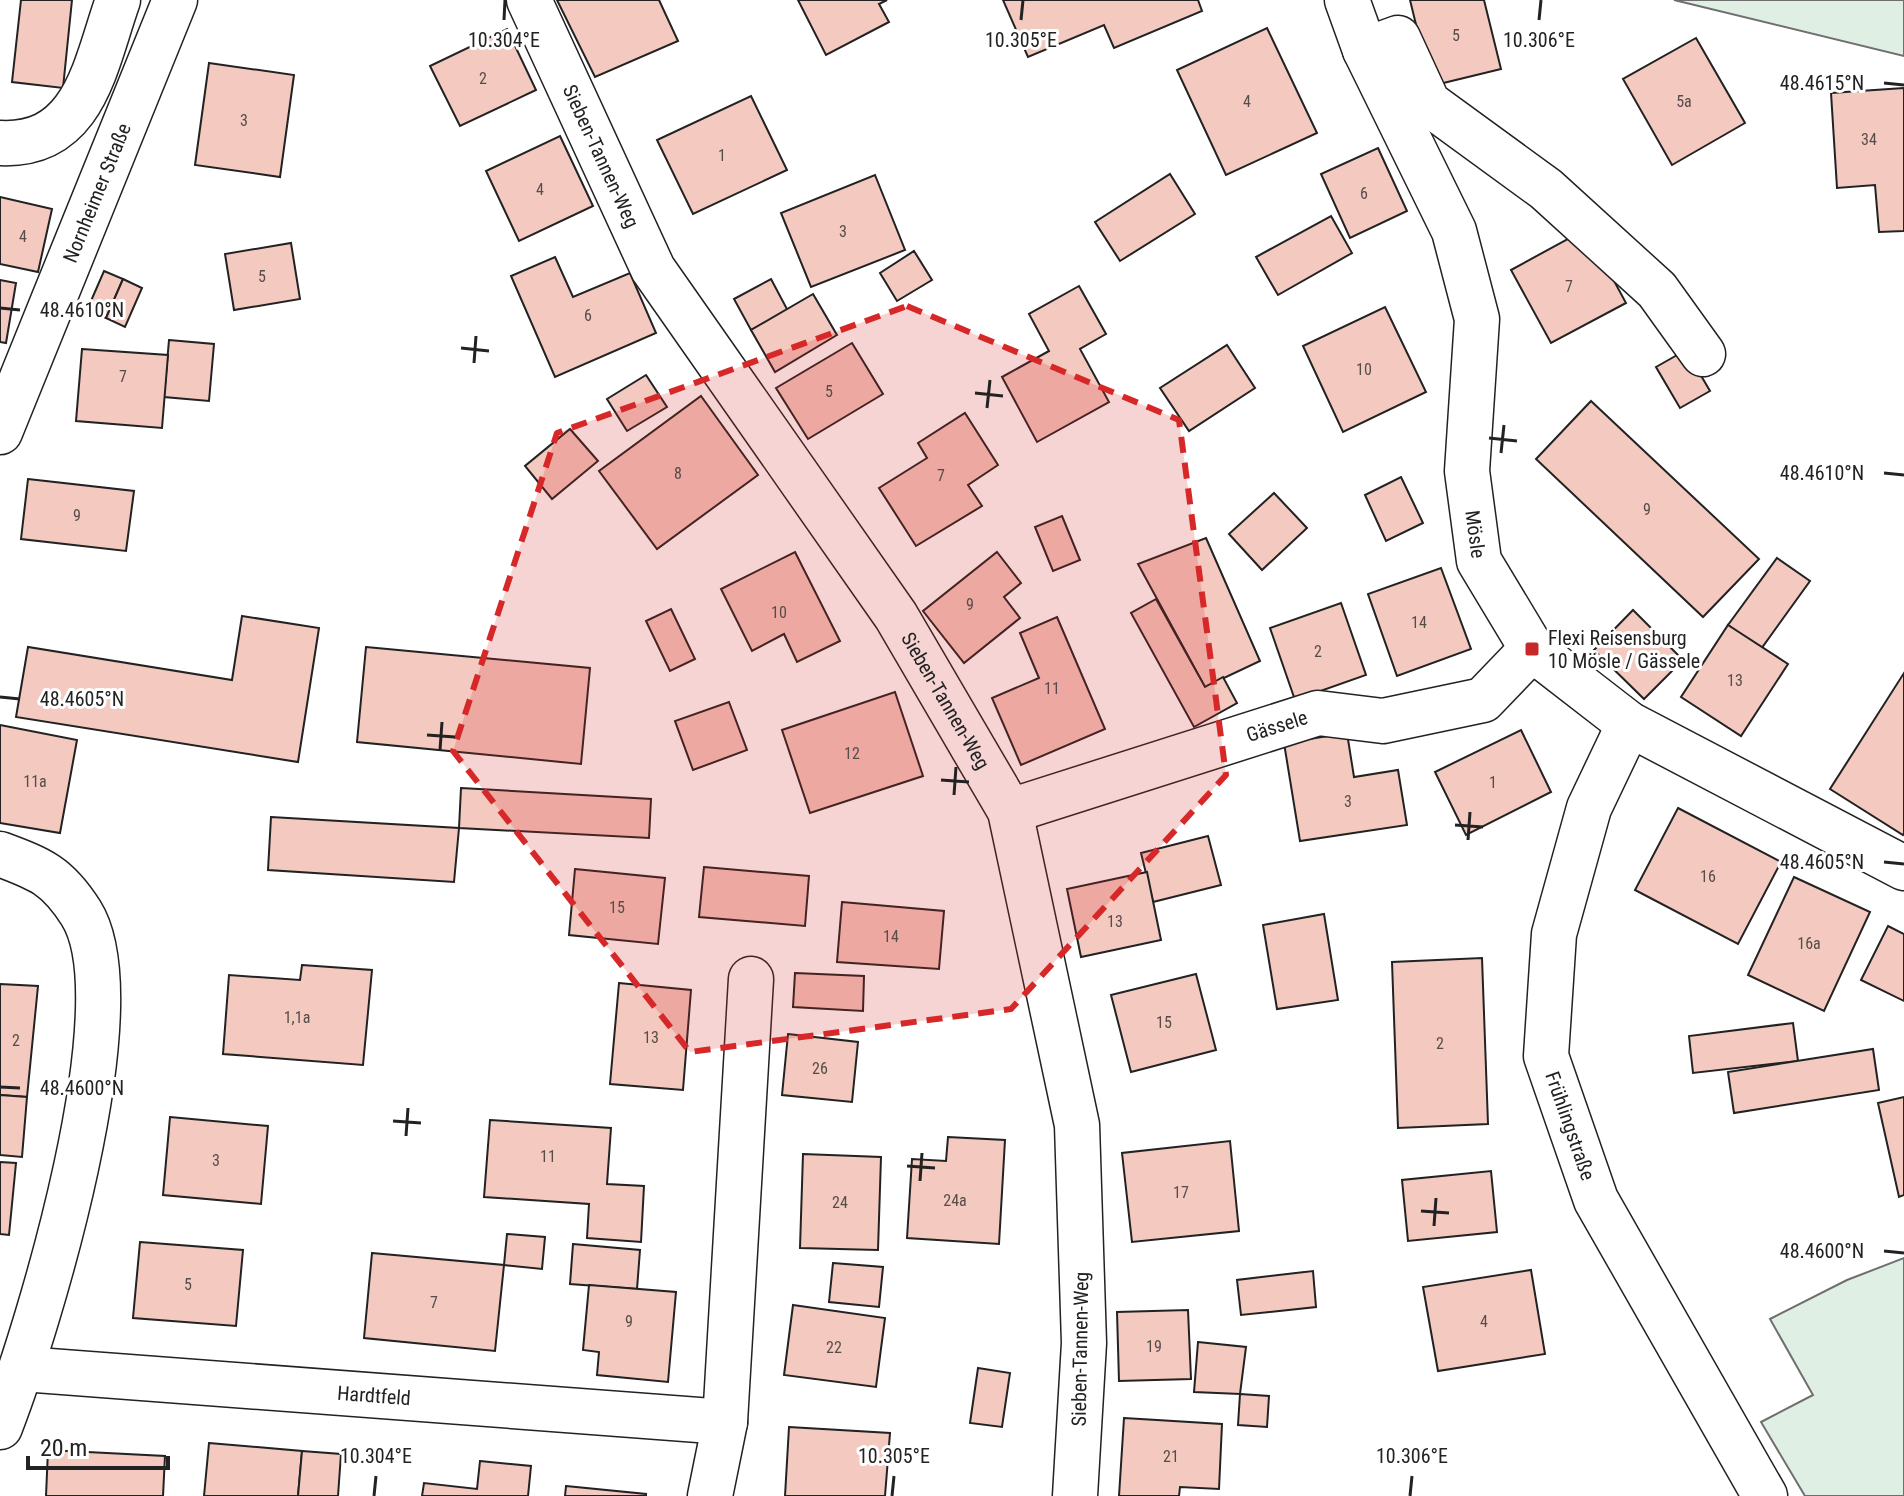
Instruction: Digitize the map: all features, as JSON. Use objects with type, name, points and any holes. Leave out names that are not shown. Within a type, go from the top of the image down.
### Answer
[{"type":"street","points":[[0,143],[26,144],[57,132],[84,96],[118,0]]},
{"type":"street","name":"Nornheimer Straße","points":[[0,432],[175,0]]},
{"type":"street","name":"Sieben-Tannen-Weg","points":[[529,0],[653,269],[896,616],[1010,811],[1077,1125],[1084,1343],[1075,1496]]},
{"type":"street","name":"Mösle","points":[[1347,0],[1365,50],[1454,231],[1477,319],[1467,471],[1479,561],[1532,649],[1629,724],[1904,868]]},
{"type":"street","points":[[1365,50],[1398,38],[1428,103],[1546,189],[1657,290],[1703,354]]},
{"type":"street","name":"Gässele","points":[[1010,811],[1318,713],[1383,721],[1483,700],[1532,649]]},
{"type":"street","name":"Frühlingstraße","points":[[1629,724],[1589,808],[1554,934],[1546,1056],[1596,1200],[1765,1496]]},
{"type":"street","points":[[0,854],[47,872],[82,915],[97,964],[99,1021],[87,1120],[23,1369],[0,1427]]},
{"type":"street","points":[[710,1496],[725,1422],[751,979]]},
{"type":"street","name":"Hardtfeld","points":[[23,1369],[725,1422]]},
{"type":"highlighted area","points":[[907,306],[1179,420],[1226,775],[1011,1009],[690,1052],[453,751],[557,433]]},
{"type":"green space","points":[[1674,0],[1904,0],[1904,56]]},
{"type":"green space","points":[[1904,1258],[1904,1496],[1805,1496],[1761,1422],[1813,1395],[1770,1319],[1847,1280]]},
{"type":"building","points":[[21,0],[72,0],[63,88],[12,82]]},
{"type":"building","points":[[557,0],[659,0],[678,41],[595,77]]},
{"type":"building","points":[[798,0],[887,0],[879,4],[889,22],[826,55]]},
{"type":"building","points":[[1003,0],[1198,0],[1202,11],[1114,48],[1104,25],[1028,57]]},
{"type":"building","points":[[1410,0],[1484,0],[1501,69],[1431,86]]},
{"type":"building","points":[[1267,28],[1317,133],[1226,175],[1177,70]]},
{"type":"building","points":[[507,29],[536,90],[460,126],[430,66]]},
{"type":"building","points":[[1696,38],[1745,123],[1672,165],[1623,79]]},
{"type":"building","points":[[209,63],[294,75],[280,177],[195,165]]},
{"type":"building","points":[[1904,88],[1904,231],[1879,232],[1875,185],[1837,188],[1831,93]]},
{"type":"building","points":[[751,96],[787,170],[693,214],[657,140]]},
{"type":"building","points":[[560,136],[593,206],[519,241],[486,171]]},
{"type":"building","points":[[1378,148],[1407,211],[1350,238],[1321,174]]},
{"type":"building","points":[[1170,174],[1195,214],[1120,261],[1095,222]]},
{"type":"building","points":[[875,175],[905,250],[811,287],[781,213]]},
{"type":"building","points":[[0,197],[52,209],[38,272],[0,264]]},
{"type":"building","points":[[1331,216],[1352,253],[1278,295],[1256,257]]},
{"type":"building","points":[[1586,229],[1626,303],[1551,343],[1511,270]]},
{"type":"building","points":[[291,243],[300,299],[234,310],[225,254]]},
{"type":"building","points":[[914,251],[932,280],[897,301],[880,273]]},
{"type":"building","points":[[555,257],[573,297],[630,273],[656,333],[555,377],[511,276]]},
{"type":"building","points":[[104,271],[123,279],[106,318],[87,310]]},
{"type":"building","points":[[123,279],[142,288],[125,327],[106,318]]},
{"type":"building","points":[[771,279],[788,311],[751,330],[734,299]]},
{"type":"building","points":[[0,280],[16,283],[6,343],[0,342]]},
{"type":"building","points":[[1079,286],[1106,334],[1080,349],[1109,402],[1037,442],[1002,377],[1049,351],[1029,314]]},
{"type":"building","points":[[813,294],[837,335],[775,372],[751,330]]},
{"type":"building","points":[[1385,307],[1426,392],[1343,432],[1303,346]]},
{"type":"building","points":[[169,340],[214,344],[209,401],[164,397]]},
{"type":"building","points":[[852,343],[883,394],[808,439],[776,388]]},
{"type":"building","points":[[1227,345],[1255,388],[1189,431],[1160,388]]},
{"type":"building","points":[[82,349],[168,355],[162,428],[76,421]]},
{"type":"building","points":[[1686,350],[1710,391],[1680,408],[1656,367]]},
{"type":"building","points":[[646,375],[667,407],[627,431],[607,399]]},
{"type":"building","points":[[701,396],[758,475],[657,549],[599,471]]},
{"type":"building","points":[[1591,401],[1759,559],[1703,617],[1536,459]]},
{"type":"building","points":[[965,413],[998,465],[968,485],[982,506],[916,546],[879,488],[927,458],[918,443]]},
{"type":"building","points":[[570,429],[598,461],[552,499],[525,466]]},
{"type":"building","points":[[1401,477],[1423,523],[1386,541],[1365,495]]},
{"type":"building","points":[[28,479],[134,491],[126,551],[21,539]]},
{"type":"building","points":[[1274,493],[1307,528],[1262,570],[1229,534]]},
{"type":"building","points":[[1062,516],[1080,560],[1053,571],[1035,527]]},
{"type":"building","points":[[1206,538],[1260,661],[1205,687],[1138,564]]},
{"type":"building","points":[[795,552],[840,641],[797,662],[784,634],[752,651],[721,589]]},
{"type":"building","points":[[997,552],[1021,583],[1004,597],[1020,618],[964,663],[923,611]]},
{"type":"building","points":[[1777,558],[1810,581],[1761,649],[1728,625]]},
{"type":"building","points":[[1441,568],[1471,649],[1397,676],[1368,594]]},
{"type":"building","points":[[1156,599],[1205,687],[1223,677],[1237,703],[1194,727],[1131,613]]},
{"type":"building","points":[[1341,603],[1366,675],[1295,700],[1270,628]]},
{"type":"building","points":[[671,609],[695,659],[670,671],[646,621]]},
{"type":"building","points":[[1633,610],[1683,660],[1644,699],[1594,650]]},
{"type":"building","points":[[242,616],[319,628],[298,762],[16,717],[28,647],[232,680]]},
{"type":"building","points":[[1057,617],[1105,729],[1021,765],[992,698],[1039,678],[1020,633]]},
{"type":"building","points":[[1728,625],[1788,664],[1741,736],[1681,697]]},
{"type":"building","points":[[366,647],[590,668],[581,764],[357,742]]},
{"type":"building","points":[[1904,673],[1904,833],[1903,835],[1830,789]]},
{"type":"building","points":[[895,692],[923,776],[810,813],[782,730]]},
{"type":"building","points":[[729,702],[747,750],[693,770],[675,721]]},
{"type":"building","points":[[0,725],[77,740],[60,833],[0,823]]},
{"type":"building","points":[[1521,730],[1551,792],[1466,835],[1435,772]]},
{"type":"building","points":[[1347,733],[1354,777],[1398,770],[1407,825],[1300,841],[1284,743]]},
{"type":"building","points":[[461,788],[651,799],[649,838],[459,828]]},
{"type":"building","points":[[1678,808],[1781,862],[1738,944],[1635,890]]},
{"type":"building","points":[[271,817],[459,828],[454,882],[268,870]]},
{"type":"building","points":[[1208,836],[1221,885],[1153,902],[1141,853]]},
{"type":"building","points":[[704,867],[809,876],[805,926],[699,917]]},
{"type":"building","points":[[575,869],[665,878],[658,944],[569,935]]},
{"type":"building","points":[[1147,872],[1161,940],[1081,957],[1067,889]]},
{"type":"building","points":[[1794,877],[1870,912],[1824,1011],[1748,975]]},
{"type":"building","points":[[842,902],[944,911],[939,969],[837,962]]},
{"type":"building","points":[[1324,914],[1338,1000],[1277,1009],[1263,925]]},
{"type":"building","points":[[1888,926],[1904,934],[1904,1001],[1861,980]]},
{"type":"building","points":[[1482,958],[1488,1124],[1398,1128],[1392,962]]},
{"type":"building","points":[[302,965],[372,970],[363,1065],[223,1054],[229,975],[300,980]]},
{"type":"building","points":[[795,973],[864,976],[863,1011],[793,1007]]},
{"type":"building","points":[[1196,974],[1216,1050],[1131,1072],[1111,995]]},
{"type":"building","points":[[619,983],[691,990],[683,1090],[610,1084]]},
{"type":"building","points":[[0,984],[38,986],[27,1097],[0,1095]]},
{"type":"building","points":[[1793,1023],[1798,1061],[1693,1073],[1689,1036]]},
{"type":"building","points":[[788,1034],[858,1042],[852,1102],[782,1095]]},
{"type":"building","points":[[1873,1049],[1879,1090],[1734,1113],[1728,1072]]},
{"type":"building","points":[[0,1095],[27,1097],[22,1157],[0,1155]]},
{"type":"building","points":[[1904,1097],[1904,1195],[1899,1197],[1878,1103]]},
{"type":"building","points":[[170,1117],[268,1126],[261,1204],[163,1195]]},
{"type":"building","points":[[490,1120],[611,1128],[607,1184],[644,1186],[641,1242],[587,1238],[589,1204],[484,1197]]},
{"type":"building","points":[[948,1137],[1005,1140],[999,1244],[907,1238],[912,1159],[946,1161]]},
{"type":"building","points":[[1230,1141],[1239,1231],[1132,1242],[1122,1153]]},
{"type":"building","points":[[803,1154],[881,1157],[878,1250],[800,1248]]},
{"type":"building","points":[[0,1162],[16,1163],[9,1235],[0,1234]]},
{"type":"building","points":[[1491,1171],[1497,1232],[1408,1241],[1402,1180]]},
{"type":"building","points":[[507,1234],[545,1237],[542,1269],[504,1265]]},
{"type":"building","points":[[140,1242],[243,1250],[236,1326],[133,1318]]},
{"type":"building","points":[[573,1244],[640,1250],[637,1289],[570,1284]]},
{"type":"building","points":[[372,1253],[504,1265],[495,1351],[364,1338]]},
{"type":"building","points":[[833,1263],[883,1267],[879,1307],[829,1302]]},
{"type":"building","points":[[1531,1270],[1545,1354],[1438,1371],[1423,1287]]},
{"type":"building","points":[[1313,1271],[1316,1307],[1241,1315],[1237,1280]]},
{"type":"building","points":[[589,1285],[676,1292],[668,1382],[597,1375],[599,1352],[583,1350]]},
{"type":"building","points":[[793,1305],[885,1318],[876,1387],[784,1375]]},
{"type":"building","points":[[1188,1310],[1191,1379],[1119,1381],[1117,1312]]},
{"type":"building","points":[[1198,1342],[1246,1347],[1240,1394],[1194,1392]]},
{"type":"building","points":[[978,1368],[1010,1373],[1002,1427],[970,1423]]},
{"type":"building","points":[[1240,1394],[1269,1396],[1267,1427],[1238,1425]]},
{"type":"building","points":[[1124,1418],[1222,1424],[1219,1489],[1180,1487],[1179,1496],[1119,1496]]},
{"type":"building","points":[[789,1427],[890,1433],[885,1496],[785,1496]]},
{"type":"building","points":[[209,1443],[302,1451],[298,1496],[204,1496]]},
{"type":"building","points":[[48,1450],[165,1456],[163,1496],[46,1496]]},
{"type":"building","points":[[302,1451],[341,1454],[338,1496],[298,1496]]},
{"type":"building","points":[[480,1461],[531,1466],[528,1496],[422,1496],[424,1483],[477,1489]]},
{"type":"building","points":[[566,1486],[646,1494],[646,1496],[565,1496]]},
{"type":"place","name":"Flexi Reisensburg 10 Mösle / Gässele","points":[[1532,649]]}]
